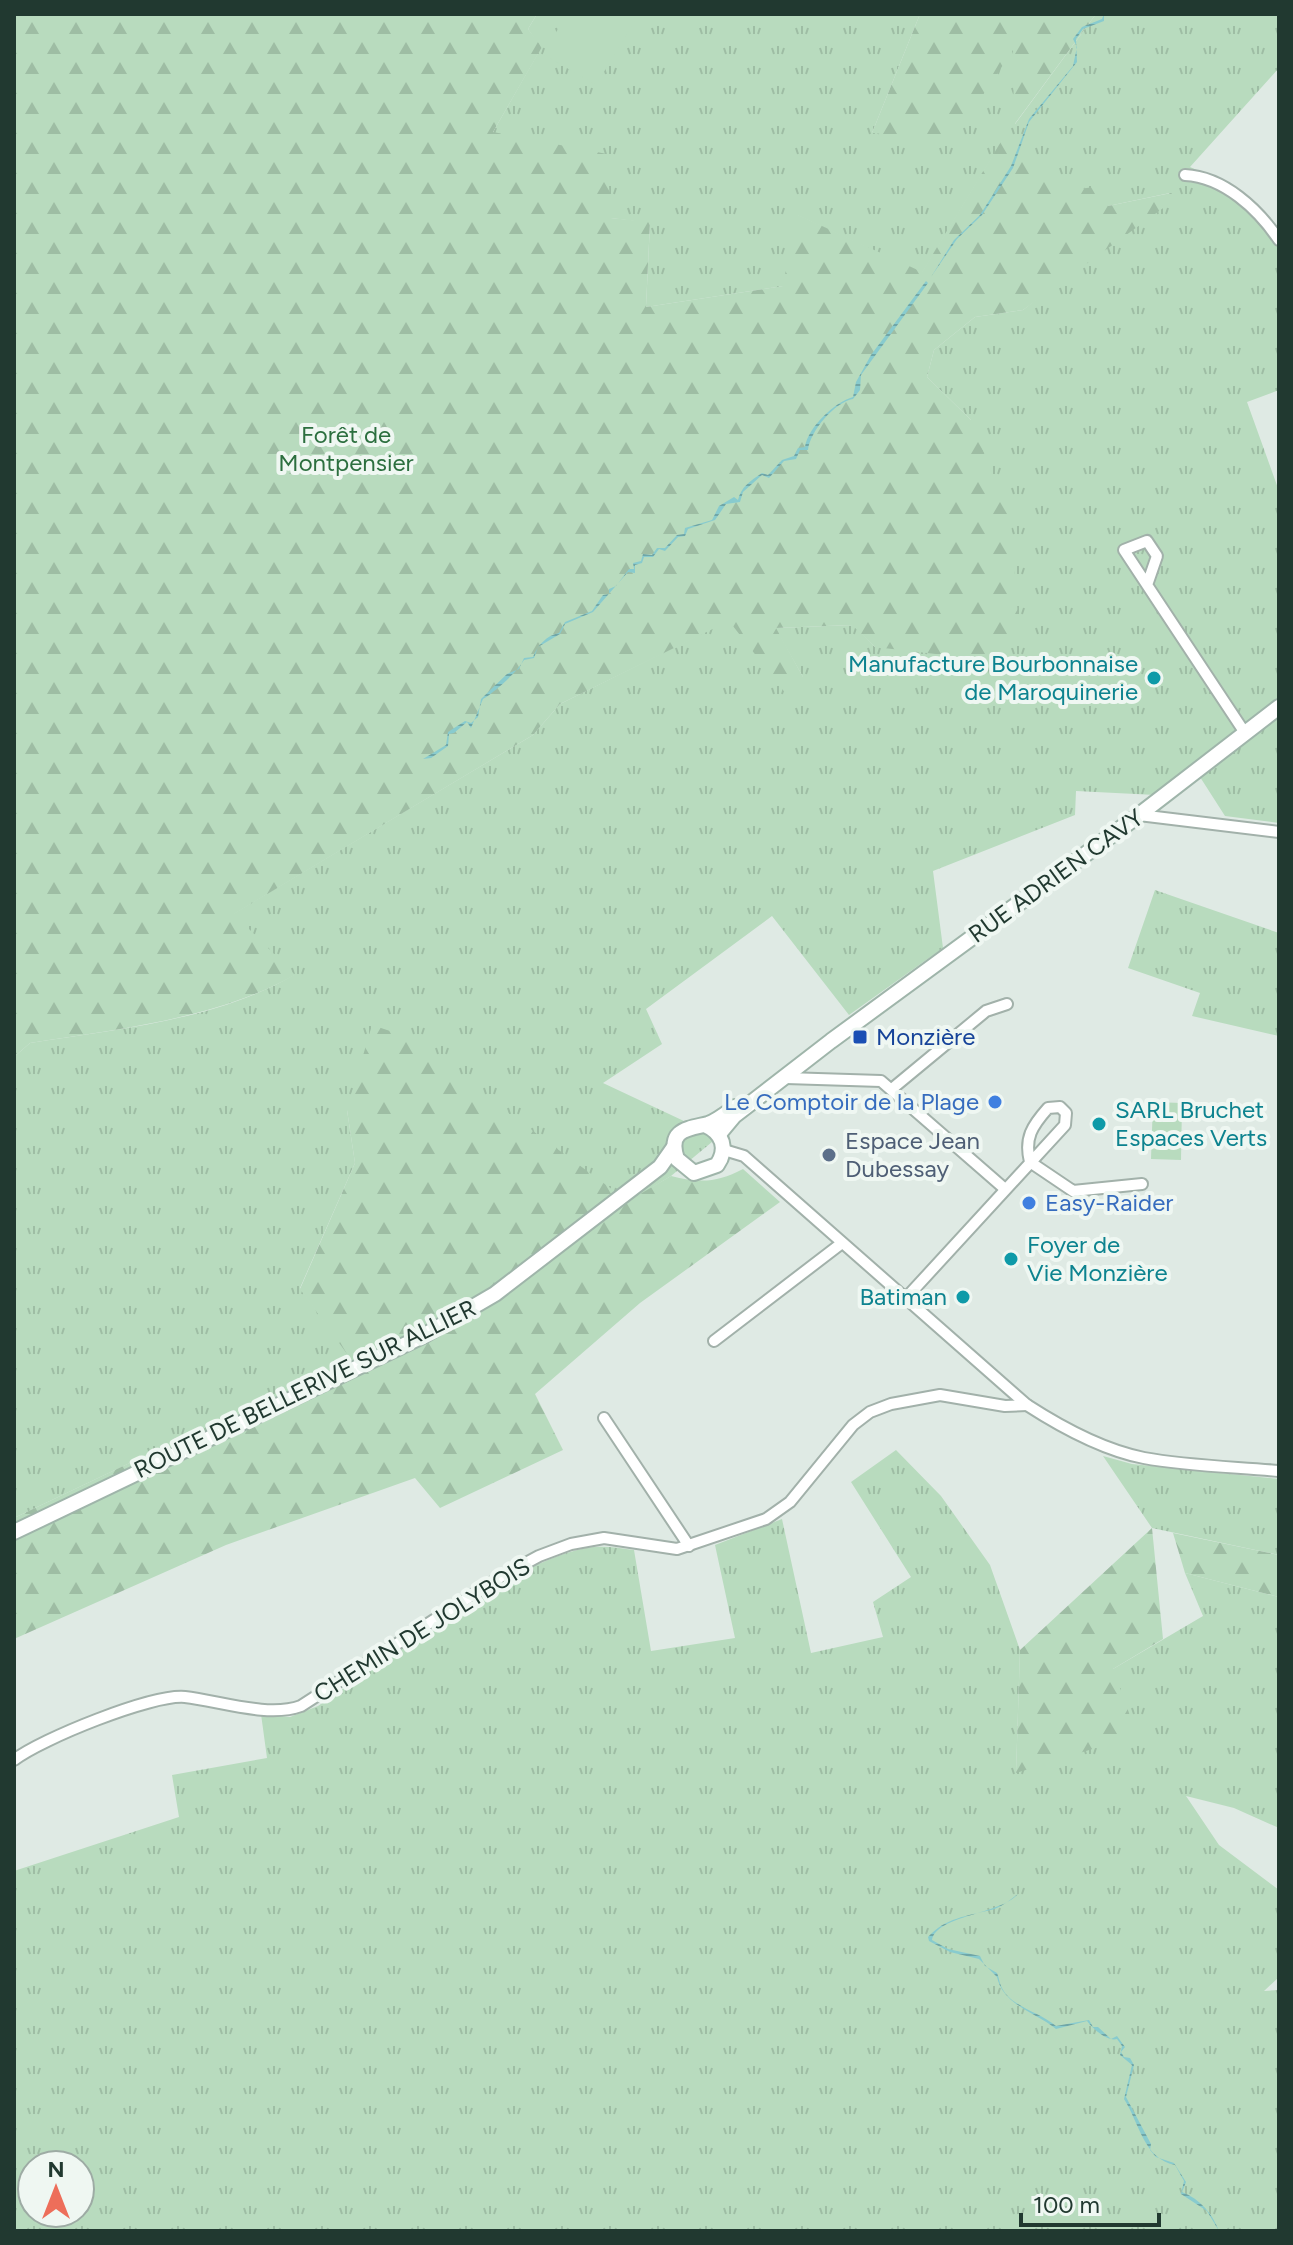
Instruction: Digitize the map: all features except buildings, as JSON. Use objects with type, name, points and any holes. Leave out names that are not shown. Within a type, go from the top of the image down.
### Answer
[{"type":"main road","name":"RUE ADRIEN CAVY","points":[[705,1125],[831,1041],[1139,815],[1279,707]]},
{"type":"main road","name":"RUE ADRIEN CAVY","points":[[719,1134],[734,1116],[808,1062],[831,1041]]},
{"type":"main road","points":[[660,1167],[680,1165],[703,1173],[717,1165],[724,1150],[719,1134],[705,1125],[686,1128],[674,1147],[680,1165]]},
{"type":"main road","name":"ROUTE DE BELLERIVE SUR ALLIER","points":[[14,1532],[423,1336],[495,1294],[660,1167],[674,1147]]},
{"type":"street","points":[[1185,175],[1199,176],[1250,205],[1279,240]]},
{"type":"street","points":[[1147,585],[1245,733]]},
{"type":"street","points":[[1139,815],[1279,832]]},
{"type":"street","points":[[893,1088],[986,1011],[1007,1004]]},
{"type":"street","points":[[808,1062],[816,1078]]},
{"type":"street","points":[[786,1078],[881,1081],[893,1088],[1005,1189]]},
{"type":"street","points":[[906,1298],[1005,1189],[1030,1162],[1065,1125],[1066,1113],[1060,1107],[1048,1108],[1032,1125],[1026,1145],[1030,1162],[1073,1191],[1142,1184]]},
{"type":"street","points":[[724,1150],[744,1156],[1027,1405],[1102,1444],[1143,1458],[1279,1471]]},
{"type":"street","points":[[714,1341],[842,1243]]},
{"type":"street","name":"CHEMIN DE JOLYBOIS","points":[[14,1760],[41,1742],[95,1721],[181,1697],[280,1710],[301,1706],[502,1576],[571,1544],[604,1538],[664,1548],[689,1546],[776,1513],[793,1499],[853,1425],[870,1412],[891,1404],[940,1395],[1005,1406],[1027,1405]]},
{"type":"street","points":[[604,1418],[689,1546]]},
{"type":"green space","name":"Forêt de Montpensier","points":[[14,14],[537,14],[528,29],[542,47],[493,132],[607,154],[611,218],[650,222],[646,307],[783,286],[796,214],[922,272],[1002,140],[1057,167],[1056,192],[1102,186],[1108,206],[1171,193],[1177,198],[1023,310],[975,317],[934,350],[927,377],[971,420],[1011,521],[1020,645],[979,659],[875,647],[852,625],[776,628],[803,677],[790,699],[729,621],[560,704],[533,735],[234,914],[295,975],[265,990],[200,1012],[132,1027],[30,1043],[14,1057]]},
{"type":"green space","points":[[537,14],[920,14],[872,133],[1014,48],[1015,124],[1096,14],[1279,14],[1279,68],[1190,167],[1239,193],[1279,229],[1279,390],[1247,402],[1279,491],[1279,823],[1225,816],[1200,777],[1175,796],[1076,791],[1075,815],[933,871],[943,948],[849,1015],[772,916],[646,1009],[662,1044],[603,1083],[718,1137],[671,1176],[628,1202],[606,1186],[347,1110],[355,1163],[300,1288],[351,1358],[14,1518],[14,1057],[30,1043],[199,1013],[232,1003],[294,975],[233,914],[533,735],[560,704],[729,620],[803,677],[775,628],[853,625],[875,647],[971,420],[927,377],[934,350],[975,317],[1023,310],[1170,193],[1108,206],[1056,192],[1002,141],[922,273],[797,215],[784,286],[646,307],[650,223],[611,218],[493,132],[541,48],[528,29]]},
{"type":"green space","points":[[567,14],[639,14],[596,85],[543,54]]},
{"type":"green space","points":[[920,14],[1096,14],[1014,125],[1013,50],[953,140],[872,133]]},
{"type":"green space","points":[[1155,890],[1279,933],[1279,1036],[1192,1016],[1200,993],[1128,968]]},
{"type":"green space","points":[[372,1025],[402,1035],[628,1201],[671,1176],[708,1180],[743,1169],[780,1202],[640,1303],[535,1394],[563,1450],[440,1508],[415,1478],[226,1545],[14,1639],[14,1518],[350,1358],[300,1289],[355,1163],[347,1110]]},
{"type":"green space","points":[[1153,1102],[1182,1103],[1181,1160],[1151,1159]]},
{"type":"green space","points":[[896,1450],[941,1496],[990,1565],[1020,1650],[1016,1773],[1113,1669],[1203,1616],[1185,1573],[1279,1597],[1279,1828],[1234,1808],[1186,1796],[1219,1845],[1279,1890],[1279,1977],[1264,1991],[1279,1990],[1279,2231],[14,2231],[14,1871],[179,1817],[172,1775],[267,1758],[261,1714],[290,1717],[318,1706],[485,1592],[555,1557],[586,1548],[634,1550],[651,1651],[735,1638],[715,1545],[782,1519],[811,1653],[883,1637],[873,1602],[911,1577],[851,1482]]},
{"type":"green space","points":[[1103,1456],[1132,1464],[1279,1479],[1279,1555],[1152,1528]]},
{"type":"green space","points":[[1152,1528],[1163,1639],[1113,1669],[1137,1735],[1016,1773],[1020,1650]]},
{"type":"green space","points":[[1173,1533],[1279,1555],[1279,1597],[1185,1573]]},
{"type":"water","points":[[1104,14],[1104,21],[1083,29],[1076,39],[1076,46],[1073,39],[1082,27],[1102,19]]},
{"type":"water","points":[[1076,50],[1077,62],[1029,122],[1013,168],[982,215],[957,239],[931,277],[954,240],[980,215],[1011,166],[1029,119],[1073,66]]},
{"type":"water","points":[[926,281],[928,283],[861,375],[860,390],[853,399],[824,418],[813,434],[808,450],[800,450],[796,459],[784,461],[769,478],[762,475],[743,492],[740,502],[726,504],[715,520],[688,529],[685,536],[678,537],[665,551],[659,549],[653,557],[644,557],[642,563],[635,565],[635,573],[628,572],[618,584],[629,569],[634,569],[633,563],[641,561],[643,554],[652,555],[657,548],[665,548],[677,535],[684,534],[685,528],[712,520],[719,506],[734,497],[738,500],[741,491],[750,482],[762,473],[768,475],[782,460],[794,456],[798,448],[805,447],[811,431],[823,416],[853,397],[856,382],[871,355]]},
{"type":"water","points":[[609,594],[593,612],[565,624],[560,634],[539,647],[559,633],[565,622],[592,611],[603,595]]},
{"type":"water","points":[[516,670],[483,699],[480,707],[481,699],[507,674]]},
{"type":"water","points":[[474,720],[471,728],[467,722],[449,734],[448,746],[431,758],[423,759],[446,745],[448,732],[465,721],[471,723]]},
{"type":"water","points":[[977,1913],[945,1925],[932,1940],[948,1949],[980,1956],[984,1964],[979,1959],[950,1952],[929,1941],[928,1937],[942,1926],[957,1919]]},
{"type":"water","points":[[987,1967],[997,1973],[1005,1993],[1018,2004],[1056,2026],[1089,2020],[1093,2027],[1098,2027],[1111,2039],[1093,2028],[1087,2021],[1056,2029],[1013,2002],[1006,1995],[1000,1987],[997,1977]]},
{"type":"water","points":[[1117,2036],[1125,2047],[1121,2052],[1134,2065],[1126,2097],[1151,2144],[1150,2149],[1124,2099],[1132,2065],[1120,2055],[1122,2046],[1117,2039],[1111,2039]]},
{"type":"water","points":[[1160,2158],[1174,2163],[1186,2182],[1182,2192],[1205,2207],[1219,2231],[1207,2211],[1181,2194],[1184,2181],[1175,2165]]},
{"type":"place","name":"Manufacture Bourbonnaise de Maroquinerie","points":[[1154,678]]},
{"type":"place","name":"Monzière","points":[[860,1037]]},
{"type":"place","name":"Le Comptoir de la Plage","points":[[995,1102]]},
{"type":"place","name":"SARL Bruchet Espaces Verts","points":[[1099,1124]]},
{"type":"place","name":"Espace Jean Dubessay","points":[[829,1155]]},
{"type":"place","name":"Easy-Raider","points":[[1029,1203]]},
{"type":"place","name":"Foyer de Vie Monzière","points":[[1011,1259]]},
{"type":"place","name":"Batiman","points":[[963,1297]]}]
